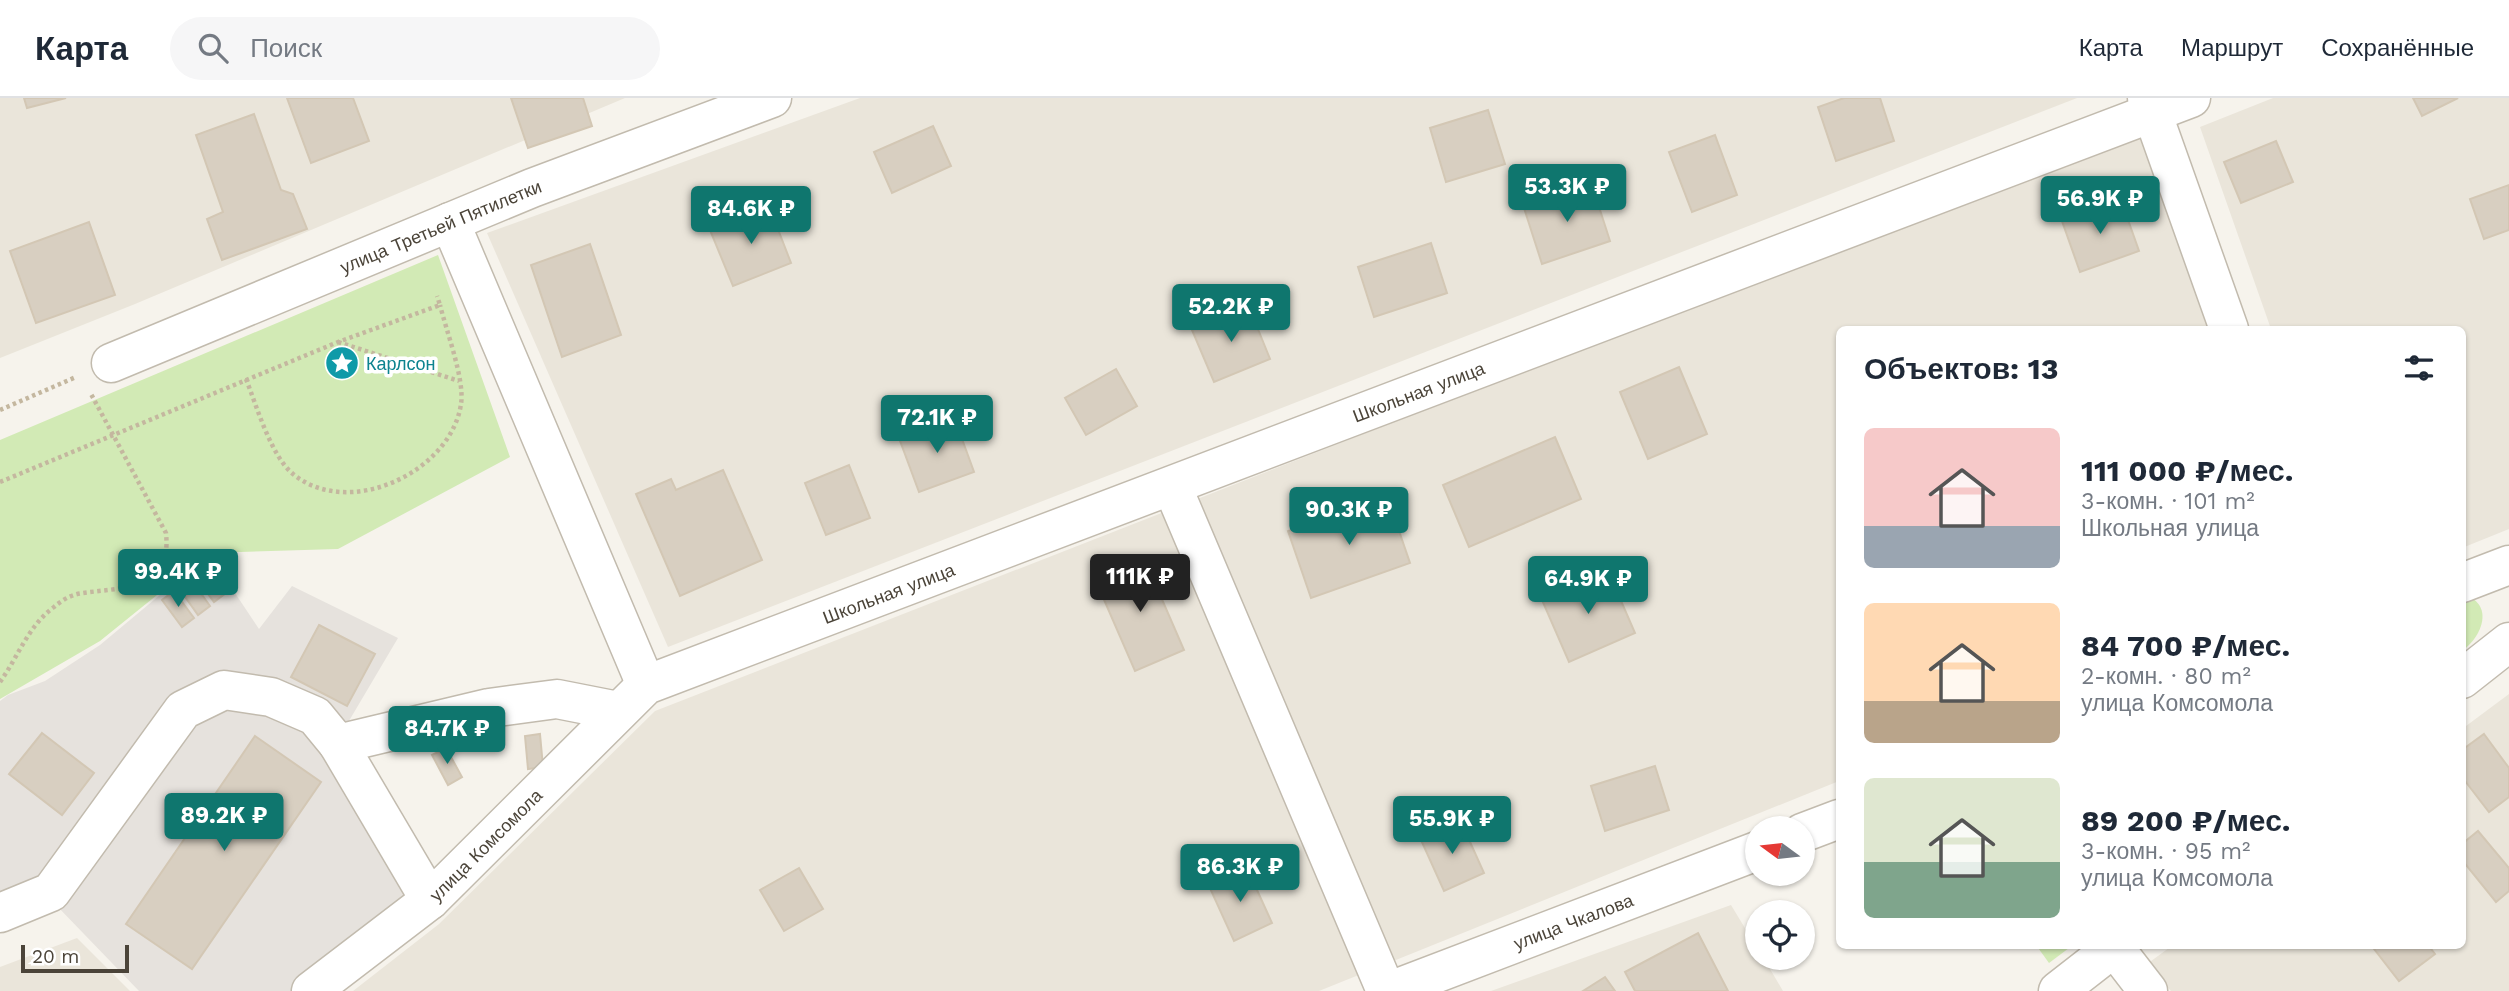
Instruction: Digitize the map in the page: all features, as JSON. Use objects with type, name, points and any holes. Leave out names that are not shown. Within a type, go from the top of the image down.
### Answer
[{"type":"street","name":"улица Третьей Пятилетки","points":[[96,369],[532,188],[772,98]]},
{"type":"street","name":"Школьная улица","points":[[646,685],[1172,486],[2150,105],[2191,98]]},
{"type":"street","points":[[2150,105],[2227,326]]},
{"type":"street","points":[[450,222],[646,685]]},
{"type":"street","points":[[1172,486],[1388,991]]},
{"type":"street","points":[[2466,582],[2506,570]]},
{"type":"street","points":[[2466,676],[2509,642]]},
{"type":"street","name":"улица Комсомола","points":[[311,991],[430,900],[646,685]]},
{"type":"street","points":[[0,913],[51,892],[183,710],[224,690],[271,697],[316,716],[338,744],[430,900]]},
{"type":"street","points":[[338,744],[489,708],[557,699],[618,711]]},
{"type":"street","points":[[1815,828],[1836,820]]},
{"type":"street","name":"улица Чкалова","points":[[1388,991],[1745,856]]},
{"type":"street","points":[[2058,991],[2111,949]]},
{"type":"street","points":[[2117,949],[2148,991]]},
{"type":"path","points":[[246,379],[283,463],[294,475],[313,486],[333,492],[355,492],[397,482],[415,472],[437,452],[450,436],[459,416],[462,400],[460,381],[437,293]]},
{"type":"path","points":[[0,482],[246,379],[440,305]]},
{"type":"path","points":[[338,342],[460,381]]},
{"type":"path","points":[[0,410],[96,369],[112,434],[166,533],[167,548],[164,559],[148,581],[134,587],[82,593],[53,607],[38,621],[0,682]]},
{"type":"shaded area","points":[[0,98],[625,98],[0,358]]},
{"type":"shaded area","points":[[860,98],[2077,98],[668,647],[487,233]]},
{"type":"shaded area","points":[[2273,98],[2509,98],[2509,529],[2466,546],[2466,326],[2270,326],[2200,127]]},
{"type":"shaded area","points":[[2144,129],[2213,326],[1836,326],[1836,782],[1752,816],[1745,816],[1745,819],[1319,991],[353,991],[439,924],[655,711]]},
{"type":"shaded area","points":[[209,554],[259,629],[292,586],[398,638],[343,731],[413,895],[293,991],[139,991],[56,905],[0,919],[0,701],[8,695],[45,681],[100,645]]},
{"type":"shaded area","points":[[2509,694],[2509,991],[2171,991],[2147,964],[2168,949],[2466,949],[2466,726]]},
{"type":"shaded area","points":[[1731,905],[1745,928],[1745,970],[1771,970],[1783,991],[1491,991]]},
{"type":"shaded area","points":[[77,938],[130,991],[0,991],[0,967]]},
{"type":"green space","points":[[438,255],[510,457],[338,549],[209,553],[100,641],[0,699],[0,440]]},
{"type":"green space","points":[[2466,596],[2479,605],[2482,612],[2480,629],[2466,648]]},
{"type":"green space","points":[[2039,949],[2068,949],[2049,963]]},
{"type":"building","points":[[24,98],[66,98],[27,108]]},
{"type":"building","points":[[287,98],[353,98],[369,141],[311,163]]},
{"type":"building","points":[[511,98],[583,98],[592,126],[528,148]]},
{"type":"building","points":[[1844,98],[1880,98],[1894,141],[1836,161],[1818,107]]},
{"type":"building","points":[[2413,98],[2458,98],[2422,116]]},
{"type":"building","points":[[1488,110],[1505,164],[1446,182],[1430,128]]},
{"type":"building","points":[[254,114],[281,190],[293,194],[307,229],[222,260],[207,219],[223,212],[196,135]]},
{"type":"building","points":[[933,126],[951,166],[892,193],[874,152]]},
{"type":"building","points":[[1715,135],[1737,195],[1692,212],[1669,152]]},
{"type":"building","points":[[2276,141],[2293,182],[2241,203],[2224,162]]},
{"type":"building","points":[[1592,185],[1610,241],[1542,264],[1524,208]]},
{"type":"building","points":[[2509,185],[2509,230],[2484,239],[2470,199]]},
{"type":"building","points":[[2121,200],[2139,251],[2080,272],[2062,221]]},
{"type":"building","points":[[769,206],[791,263],[733,286],[710,230]]},
{"type":"building","points":[[89,222],[115,295],[36,323],[10,251]]},
{"type":"building","points":[[1431,243],[1447,293],[1374,317],[1358,267]]},
{"type":"building","points":[[590,244],[621,335],[562,357],[531,265]]},
{"type":"building","points":[[1249,307],[1270,359],[1214,382],[1192,330]]},
{"type":"building","points":[[1679,367],[1707,434],[1648,459],[1620,392]]},
{"type":"building","points":[[1116,369],[1137,406],[1086,435],[1065,398]]},
{"type":"building","points":[[954,417],[974,472],[919,492],[899,438]]},
{"type":"building","points":[[1555,437],[1581,499],[1469,547],[1443,485]]},
{"type":"building","points":[[849,465],[870,518],[826,535],[805,483]]},
{"type":"building","points":[[723,470],[762,560],[680,596],[636,494],[671,479],[676,490]]},
{"type":"building","points":[[1387,496],[1410,563],[1311,598],[1288,531]]},
{"type":"building","points":[[1144,558],[1184,650],[1135,671],[1095,579]]},
{"type":"building","points":[[206,565],[226,593],[214,602],[194,575]]},
{"type":"building","points":[[1608,571],[1635,633],[1569,662],[1542,600]]},
{"type":"building","points":[[190,578],[210,606],[198,615],[178,587]]},
{"type":"building","points":[[174,591],[194,618],[182,627],[162,600]]},
{"type":"building","points":[[319,625],[375,654],[347,706],[291,677]]},
{"type":"building","points":[[42,733],[94,773],[62,815],[9,774]]},
{"type":"building","points":[[540,734],[543,767],[528,769],[525,736]]},
{"type":"building","points":[[2484,734],[2509,768],[2509,797],[2489,812],[2466,782],[2466,747]]},
{"type":"building","points":[[255,736],[321,782],[192,969],[126,924]]},
{"type":"building","points":[[446,748],[462,777],[448,785],[432,755]]},
{"type":"building","points":[[1655,766],[1669,810],[1605,831],[1591,786]]},
{"type":"building","points":[[1461,822],[1484,873],[1444,891],[1421,840]]},
{"type":"building","points":[[2478,831],[2509,868],[2509,891],[2496,902],[2466,865],[2466,841]]},
{"type":"building","points":[[799,868],[823,909],[784,931],[760,890]]},
{"type":"building","points":[[1247,868],[1272,923],[1234,941],[1209,886]]},
{"type":"building","points":[[1698,933],[1728,991],[1635,991],[1625,972]]},
{"type":"building","points":[[2374,949],[2431,949],[2435,954],[2399,981]]},
{"type":"building","points":[[1605,977],[1615,991],[1583,991]]},
{"type":"place","name":"Карлсон","points":[[342,363]]}]
